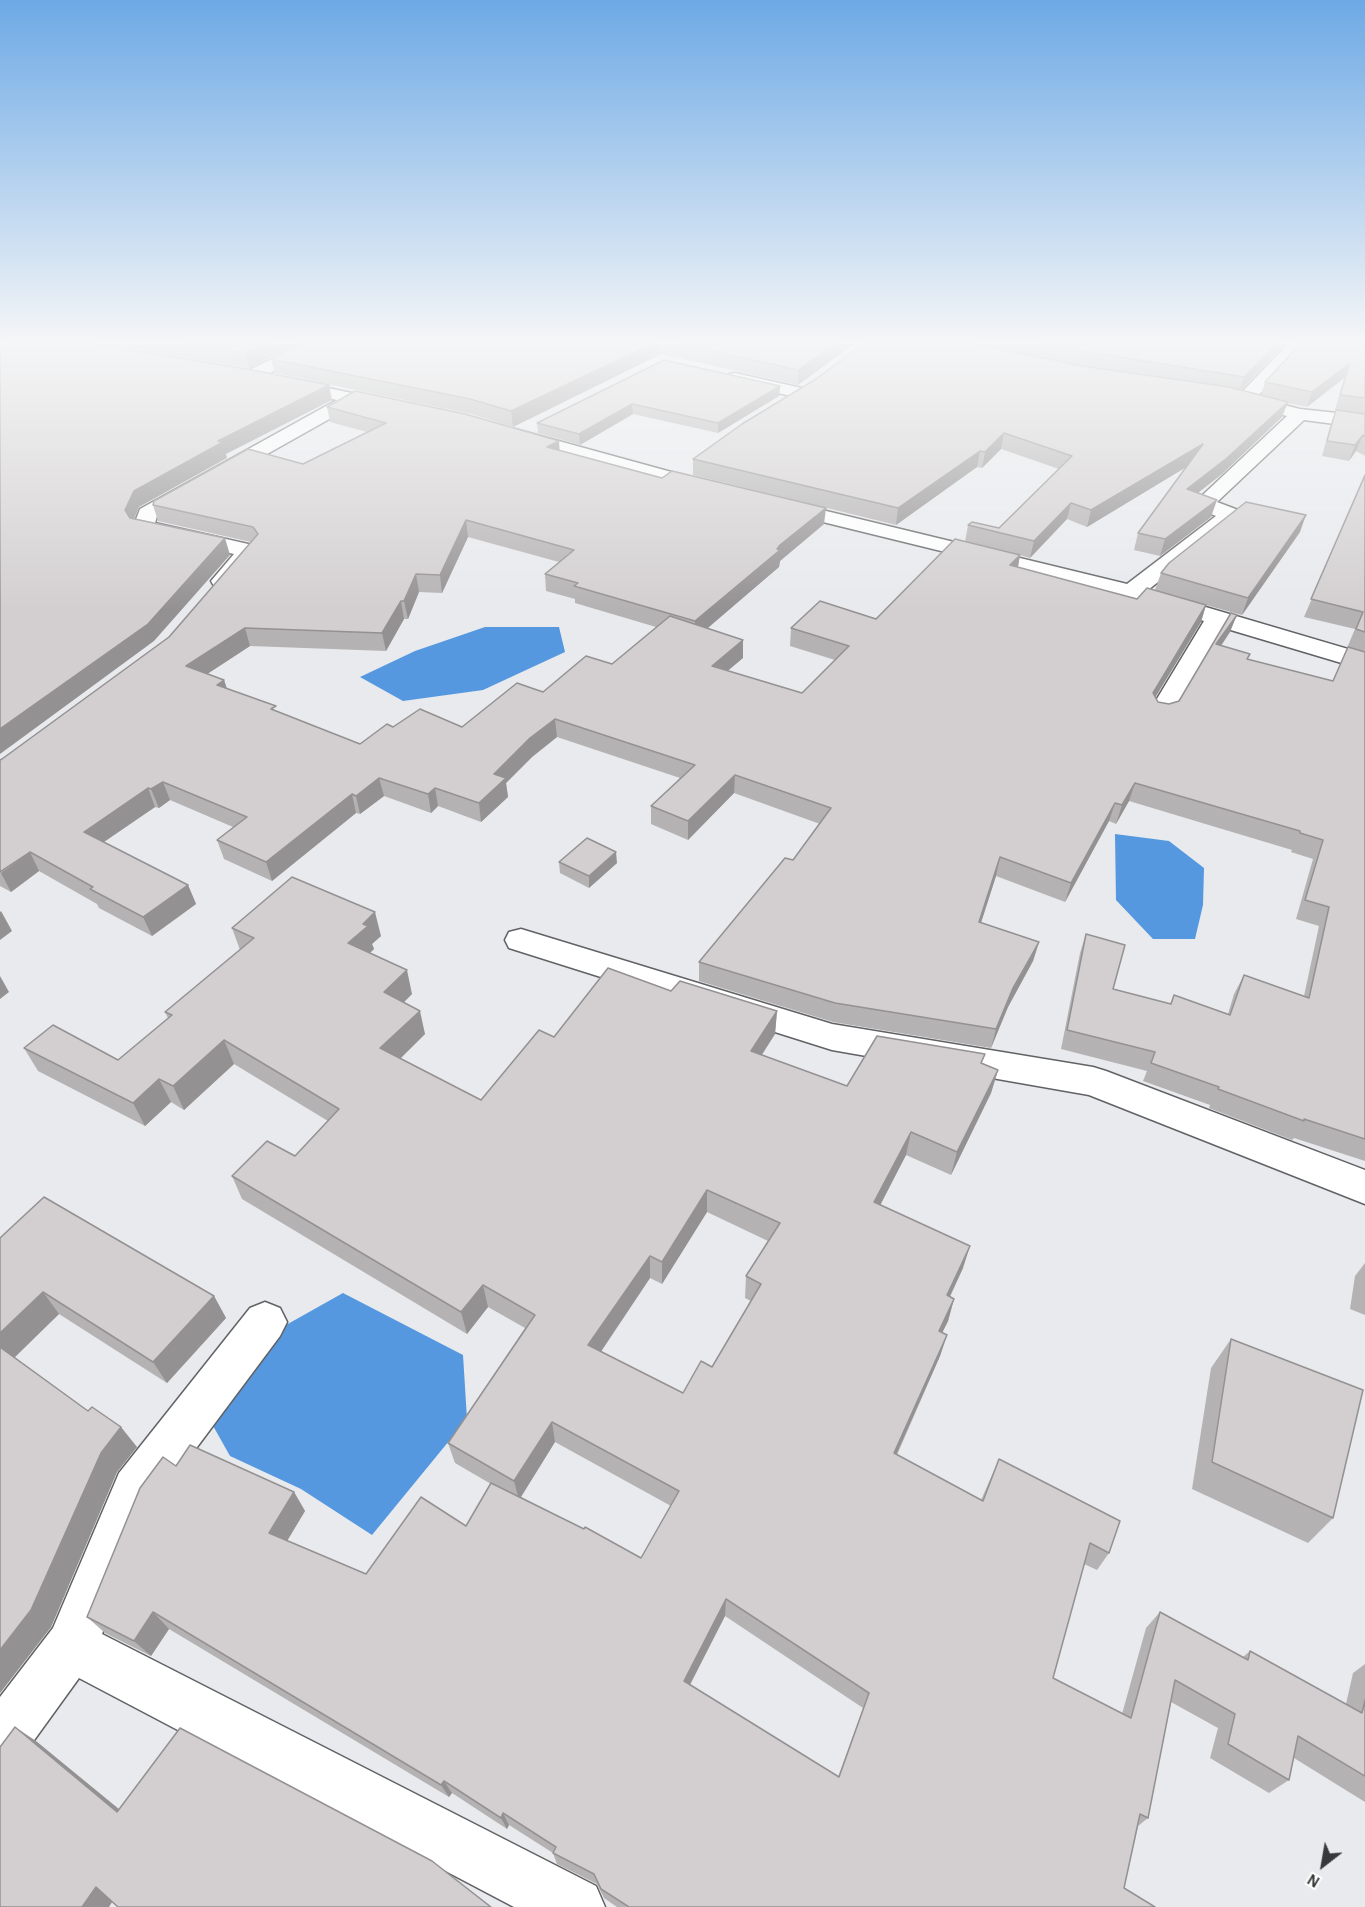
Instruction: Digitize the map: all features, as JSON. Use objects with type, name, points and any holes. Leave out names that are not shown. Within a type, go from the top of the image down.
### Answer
[{"type":"street","points":[[211,595],[249,551],[144,527],[147,513],[293,432]]},
{"type":"street","points":[[504,432],[729,493]]},
{"type":"street","points":[[515,435],[521,432]]},
{"type":"street","points":[[1131,592],[1231,514],[1203,504],[1281,432]]},
{"type":"street","points":[[673,479],[692,462]]},
{"type":"street","points":[[762,501],[1131,592],[1365,662]]},
{"type":"street","points":[[1162,712],[1218,618]]},
{"type":"street","points":[[521,940],[832,1038],[1093,1081],[1365,1187]]},
{"type":"street","points":[[0,1742],[71,1646],[136,1490],[265,1322]]},
{"type":"street","points":[[71,1646],[575,1907]]},
{"type":"water","points":[[485,627],[559,627],[565,652],[483,690],[403,701],[360,677],[415,651]]},
{"type":"water","points":[[1115,834],[1169,841],[1204,868],[1203,905],[1195,939],[1153,939],[1116,900]]},
{"type":"water","points":[[343,1293],[463,1355],[467,1419],[372,1535],[301,1489],[230,1456],[212,1424],[286,1325]]},
{"type":"building","points":[[0,432],[236,432],[218,441],[223,442],[134,491],[125,510],[130,518],[225,538],[148,624],[0,729]]},
{"type":"building","points":[[368,432],[528,432],[559,441],[547,447],[662,478],[672,471],[826,508],[780,545],[777,549],[780,550],[695,621],[574,586],[578,583],[545,574],[574,550],[466,520],[440,575],[416,574],[404,601],[401,601],[382,633],[245,628],[186,666],[224,680],[217,685],[276,706],[271,709],[360,744],[387,724],[393,727],[420,709],[462,727],[517,683],[543,692],[586,656],[612,664],[670,616],[743,640],[712,666],[802,693],[849,646],[791,628],[820,601],[876,619],[955,539],[1020,555],[1010,565],[1137,599],[1147,588],[1206,605],[1153,693],[1158,702],[1169,704],[1179,701],[1231,613],[1237,615],[1216,644],[1250,654],[1247,659],[1333,681],[1348,647],[1365,652],[1365,1139],[1304,1119],[1304,1121],[1151,1063],[1155,1052],[1067,1030],[1086,934],[1125,945],[1113,989],[1171,1004],[1174,995],[1230,1015],[1244,975],[1309,998],[1329,907],[1305,900],[1323,840],[1300,833],[1300,831],[1135,783],[1122,805],[1115,803],[1071,883],[1000,857],[979,922],[1039,942],[1013,988],[996,1029],[835,1003],[699,962],[785,858],[793,860],[831,808],[735,775],[688,821],[651,806],[695,765],[555,719],[530,738],[494,774],[506,778],[479,803],[435,788],[428,794],[379,778],[356,796],[352,794],[266,862],[217,840],[247,817],[163,782],[151,789],[148,788],[84,832],[188,885],[143,917],[90,889],[93,887],[30,852],[0,872],[0,760],[169,637],[258,534],[253,527],[153,505],[154,501],[248,449],[303,464]]},
{"type":"building","points":[[731,432],[1255,432],[1227,458],[1187,489],[1217,500],[1165,539],[1138,533],[1203,444],[1091,510],[1071,503],[1034,541],[968,525],[972,522],[999,528],[1072,456],[1004,433],[985,452],[980,451],[898,508],[693,459]]},
{"type":"building","points":[[1330,432],[1365,432],[1365,437],[1363,435],[1355,445],[1327,441]]},
{"type":"building","points":[[1365,475],[1365,632],[1356,629],[1363,612],[1311,599]]},
{"type":"building","points":[[1246,502],[1306,515],[1248,598],[1161,573],[1169,563]]},
{"type":"building","points":[[587,838],[616,852],[589,876],[559,862]]},
{"type":"building","points":[[292,877],[375,912],[363,924],[368,926],[348,943],[407,970],[384,992],[420,1011],[380,1048],[481,1100],[539,1030],[554,1037],[608,968],[671,991],[680,981],[777,1011],[751,1051],[847,1086],[877,1036],[985,1054],[981,1063],[998,1070],[957,1152],[911,1132],[874,1202],[970,1246],[947,1295],[954,1299],[939,1331],[947,1335],[894,1453],[983,1501],[999,1459],[1120,1521],[1109,1553],[1090,1543],[1053,1678],[1131,1718],[1160,1612],[1248,1660],[1250,1651],[1362,1713],[1365,1700],[1365,1776],[1298,1736],[1289,1780],[1228,1744],[1235,1714],[1175,1680],[1148,1818],[1140,1814],[1124,1888],[1155,1907],[629,1907],[601,1889],[594,1874],[553,1853],[556,1847],[503,1813],[501,1818],[444,1781],[441,1785],[153,1612],[134,1641],[87,1617],[140,1488],[163,1457],[176,1466],[190,1445],[294,1492],[269,1533],[366,1574],[421,1497],[466,1526],[491,1483],[584,1529],[585,1527],[641,1558],[679,1491],[552,1422],[514,1481],[448,1443],[535,1315],[483,1285],[461,1312],[232,1176],[267,1141],[295,1156],[339,1109],[224,1040],[173,1086],[159,1079],[133,1103],[24,1048],[53,1025],[118,1060],[172,1015],[165,1012],[254,938],[232,928]],"holes":[[[707,1190],[780,1223],[746,1276],[761,1284],[712,1367],[701,1361],[683,1393],[588,1345],[650,1256],[662,1262]],[[726,1599],[869,1693],[839,1777],[684,1681]]]},
{"type":"building","points":[[44,1197],[214,1296],[153,1362],[43,1292],[0,1333],[0,1238]]},
{"type":"building","points":[[1231,1339],[1363,1390],[1333,1518],[1212,1462]]},
{"type":"building","points":[[0,1347],[88,1411],[92,1407],[121,1427],[101,1453],[31,1610],[0,1650]]},
{"type":"building","points":[[15,1727],[117,1812],[180,1728],[432,1861],[491,1907],[118,1907],[96,1887],[82,1907],[0,1907],[0,1747]]}]
